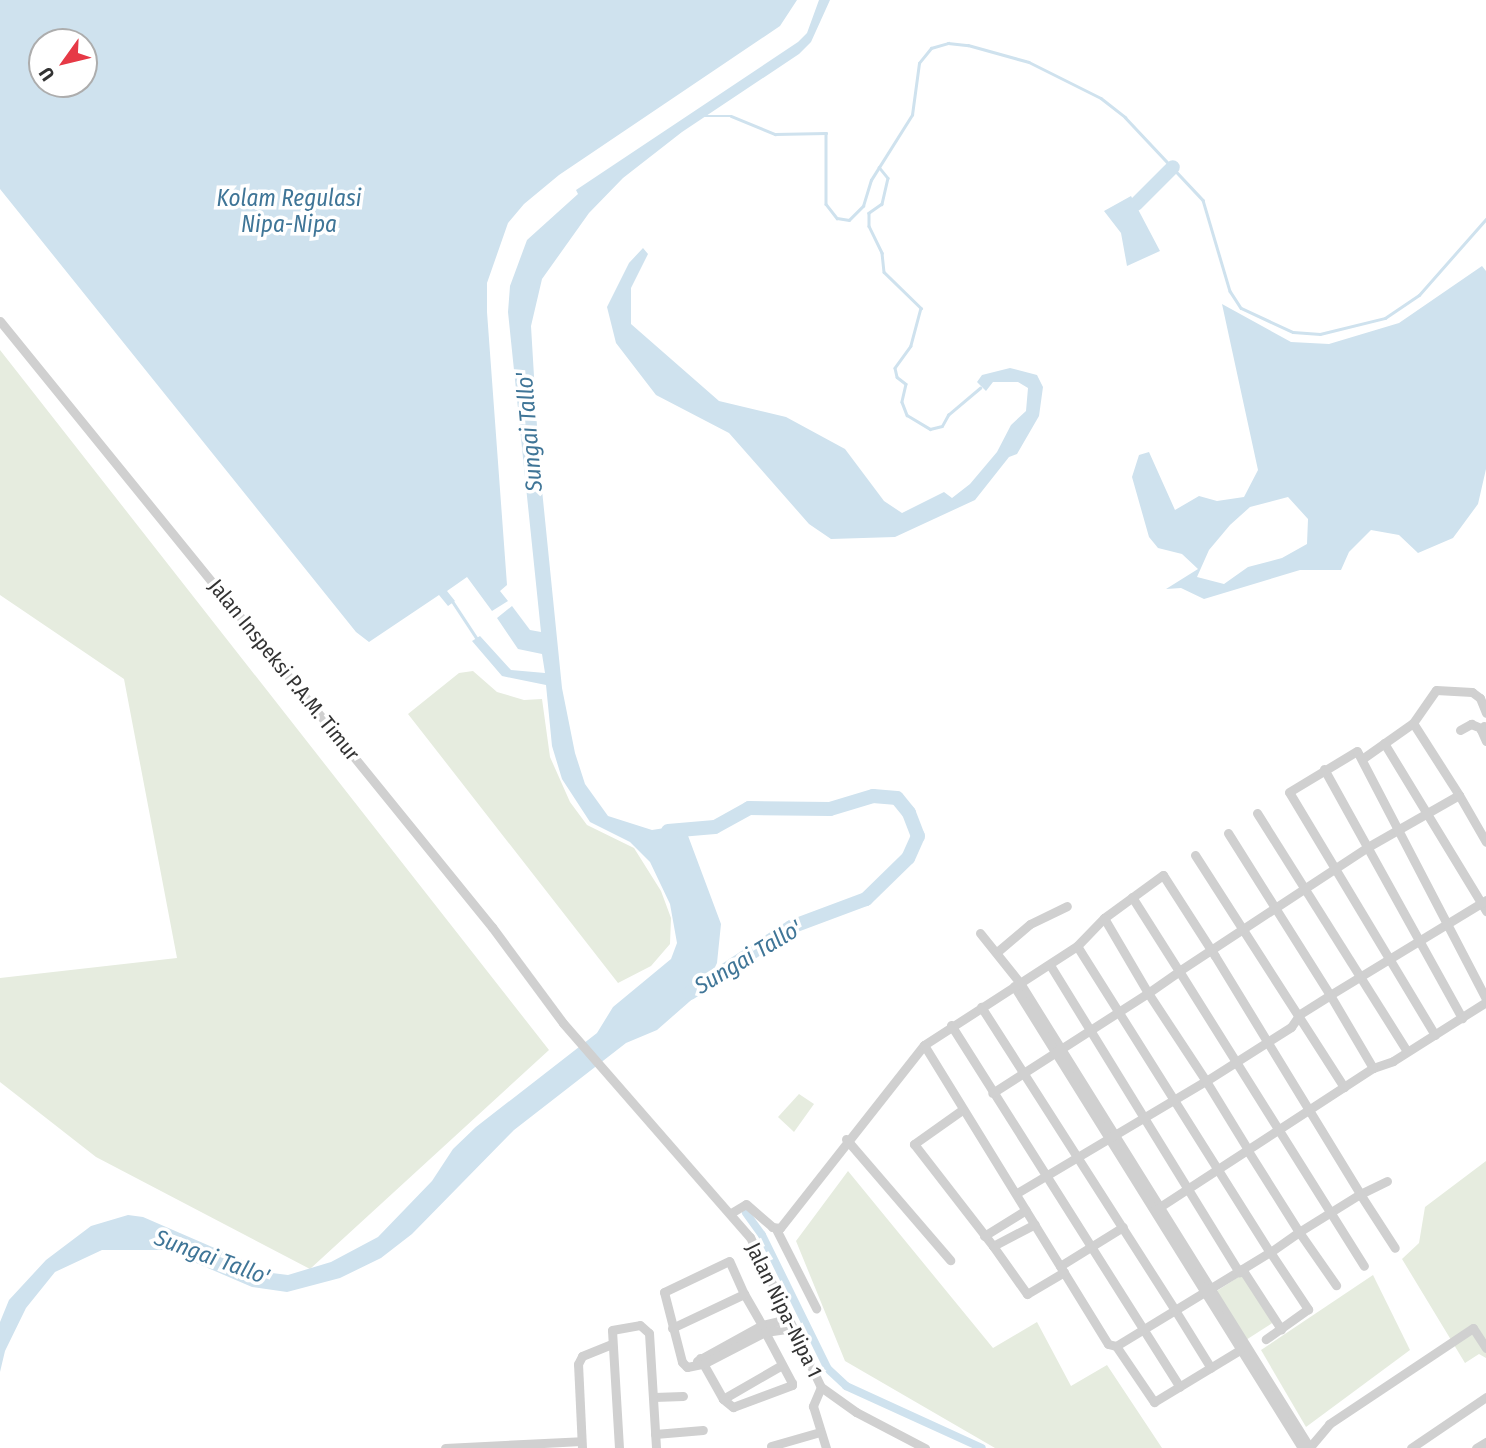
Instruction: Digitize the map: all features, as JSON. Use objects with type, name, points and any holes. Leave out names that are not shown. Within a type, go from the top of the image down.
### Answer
[{"type":"street","name":"Jalan Inspeksi P.A.M. Timur","points":[[0,321],[492,927],[563,1023],[611,1080]]},
{"type":"street","points":[[1362,759],[1413,723],[1432,694],[1443,689],[1472,692],[1480,698],[1486,713]]},
{"type":"street","points":[[1413,723],[1486,842]]},
{"type":"street","points":[[1460,730],[1472,724],[1483,727],[1486,741]]},
{"type":"street","points":[[1017,1194],[1045,1174],[1206,1081],[1291,1027],[1300,1014],[1417,940],[1484,904],[1384,743]]},
{"type":"street","points":[[1157,1209],[1373,1068],[1435,1035],[1486,1001],[1362,759],[1354,750],[1289,792],[1337,867],[1435,1035]]},
{"type":"street","points":[[1324,769],[1462,1018]]},
{"type":"street","points":[[992,1093],[1366,848],[1458,795]]},
{"type":"street","points":[[1257,813],[1407,1051]]},
{"type":"street","points":[[1228,833],[1373,1068]]},
{"type":"street","points":[[1195,855],[1300,1014],[1343,1087]]},
{"type":"street","points":[[776,1229],[783,1225],[846,1139],[925,1045],[951,1025],[1077,946],[1104,918],[1163,875],[1395,1248]]},
{"type":"street","points":[[1132,897],[1364,1266]]},
{"type":"street","points":[[997,952],[1030,924],[1068,906]]},
{"type":"street","points":[[1104,918],[1298,1232],[1336,1285]]},
{"type":"street","points":[[979,933],[997,952],[1207,1290],[1310,1448],[1339,1417],[1473,1328],[1486,1348]]},
{"type":"street","points":[[1077,946],[1117,1013],[1308,1309],[1266,1339]]},
{"type":"street","points":[[1049,965],[1141,1117],[1281,1329]]},
{"type":"street","points":[[981,1007],[1211,1368]]},
{"type":"street","points":[[951,1025],[992,1093],[1094,1246],[1180,1387]]},
{"type":"street","points":[[925,1045],[961,1110],[1017,1194],[1105,1341],[1116,1346],[1152,1401],[1240,1350]]},
{"type":"street","name":"Jalan Nipa-Nipa 1","points":[[611,1080],[731,1213],[758,1252],[821,1387],[856,1412],[925,1448]]},
{"type":"street","points":[[961,1110],[914,1143],[1027,1294],[1123,1227]]},
{"type":"street","points":[[846,1139],[950,1260]]},
{"type":"street","points":[[1116,1346],[1270,1252],[1329,1212],[1387,1181]]},
{"type":"street","points":[[731,1213],[746,1204],[776,1229],[816,1308]]},
{"type":"street","points":[[984,1236],[1026,1210]]},
{"type":"street","points":[[993,1246],[1035,1224]]},
{"type":"street","points":[[699,1362],[723,1399],[735,1406],[791,1388],[764,1329],[725,1260],[664,1292],[683,1364],[699,1362],[764,1329],[790,1323]]},
{"type":"street","points":[[1207,1290],[1240,1350],[1302,1448]]},
{"type":"street","points":[[672,1328],[744,1294]]},
{"type":"street","points":[[619,1448],[612,1344],[615,1328],[640,1325],[649,1332],[656,1448]]},
{"type":"street","points":[[445,1448],[581,1441],[579,1359],[612,1344]]},
{"type":"street","points":[[723,1399],[782,1365]]},
{"type":"street","points":[[821,1387],[813,1406],[826,1448]]},
{"type":"street","points":[[654,1397],[683,1396]]},
{"type":"street","points":[[1411,1448],[1486,1397]]},
{"type":"street","points":[[655,1434],[703,1430]]},
{"type":"street","points":[[771,1446],[820,1432]]},
{"type":"street","points":[[1476,1448],[1486,1442]]},
{"type":"shaded area","points":[[0,350],[549,1050],[310,1269],[96,1157],[0,1082],[0,978],[177,958],[124,679],[0,595]]},
{"type":"shaded area","points":[[473,671],[497,692],[524,700],[542,699],[550,757],[570,802],[587,825],[634,848],[661,891],[671,918],[670,944],[651,966],[618,983],[408,714],[459,673]]},
{"type":"shaded area","points":[[799,1094],[814,1104],[794,1132],[778,1117]]},
{"type":"shaded area","points":[[1486,1161],[1486,1358],[1479,1354],[1465,1363],[1402,1259],[1419,1243],[1425,1207]]},
{"type":"shaded area","points":[[848,1171],[993,1348],[1037,1322],[1071,1386],[1107,1365],[1162,1448],[995,1448],[845,1361],[796,1241]]},
{"type":"shaded area","points":[[1243,1274],[1274,1322],[1246,1340],[1215,1292]]},
{"type":"shaded area","points":[[1373,1275],[1410,1350],[1306,1427],[1261,1350]]},
{"type":"water","name":"Kolam Regulasi Nipa-Nipa","points":[[0,0],[797,0],[780,26],[559,175],[524,204],[508,223],[487,283],[487,312],[507,585],[500,591],[508,601],[492,611],[467,577],[447,591],[455,601],[448,606],[439,595],[369,642],[356,632],[0,189]]},
{"type":"water","points":[[819,0],[830,0],[811,42],[799,54],[682,132],[623,178],[589,213],[542,279],[531,326],[539,460],[562,688],[575,753],[585,784],[608,816],[652,830],[684,825],[721,924],[717,963],[705,988],[657,1030],[626,1043],[514,1130],[412,1234],[381,1258],[340,1278],[287,1292],[252,1287],[166,1250],[102,1250],[55,1272],[26,1308],[5,1351],[0,1372],[0,1322],[9,1300],[46,1260],[91,1226],[128,1215],[143,1217],[272,1273],[288,1275],[331,1262],[378,1237],[432,1181],[453,1149],[476,1127],[597,1033],[613,1007],[671,959],[677,943],[670,904],[650,862],[630,842],[590,822],[562,779],[552,746],[546,685],[502,676],[472,641],[480,636],[511,670],[545,673],[542,654],[518,649],[497,618],[512,606],[530,630],[541,632],[508,312],[510,286],[527,240],[578,194],[576,190],[798,42],[807,33]]},
{"type":"water","points":[[1131,196],[1160,251],[1127,266],[1121,233],[1104,211]]},
{"type":"water","points":[[643,248],[648,254],[631,288],[631,324],[719,401],[786,417],[845,449],[884,501],[902,513],[944,492],[952,498],[970,484],[997,452],[1011,425],[1026,411],[1028,388],[1018,382],[993,382],[986,391],[977,382],[982,375],[1010,368],[1037,375],[1043,387],[1039,416],[1017,454],[1009,457],[975,500],[895,537],[831,539],[809,524],[729,433],[656,395],[616,343],[607,307],[629,263]]},
{"type":"water","points":[[1482,266],[1486,271],[1486,469],[1478,504],[1453,538],[1418,553],[1399,535],[1371,530],[1349,552],[1341,570],[1300,570],[1204,599],[1181,588],[1166,589],[1198,569],[1182,554],[1158,548],[1149,537],[1132,477],[1139,455],[1149,452],[1175,510],[1199,496],[1217,501],[1244,497],[1258,470],[1222,304],[1291,342],[1329,344],[1399,323]],"holes":[[[1288,497],[1308,519],[1307,544],[1282,558],[1248,567],[1224,584],[1197,577],[1209,550],[1250,507]]]},
{"type":"waterway","points":[[703,116],[731,116],[775,134],[826,133],[826,204],[837,218],[849,220],[863,206],[871,180],[912,115],[919,63],[931,48],[948,43],[968,45],[1029,62],[1101,98],[1125,117],[1203,200],[1230,291],[1241,308],[1293,332],[1320,334],[1385,318],[1419,295],[1486,219]]},
{"type":"waterway","points":[[879,167],[888,178],[882,204],[869,213],[869,226],[882,253],[884,272],[921,308],[911,346],[895,368],[897,377],[906,384],[902,402],[907,415],[930,429],[942,426],[948,415],[980,388]]},
{"type":"waterway","points":[[1136,204],[1173,167]]},
{"type":"waterway","points":[[453,602],[478,640]]},
{"type":"waterway","name":"Sungai Tallo'","points":[[668,831],[715,827],[749,808],[830,809],[873,796],[897,798],[909,813],[918,836],[908,858],[866,899],[791,927],[690,993]]},
{"type":"waterway","points":[[746,1213],[762,1235],[828,1369],[846,1386],[982,1448]]}]
